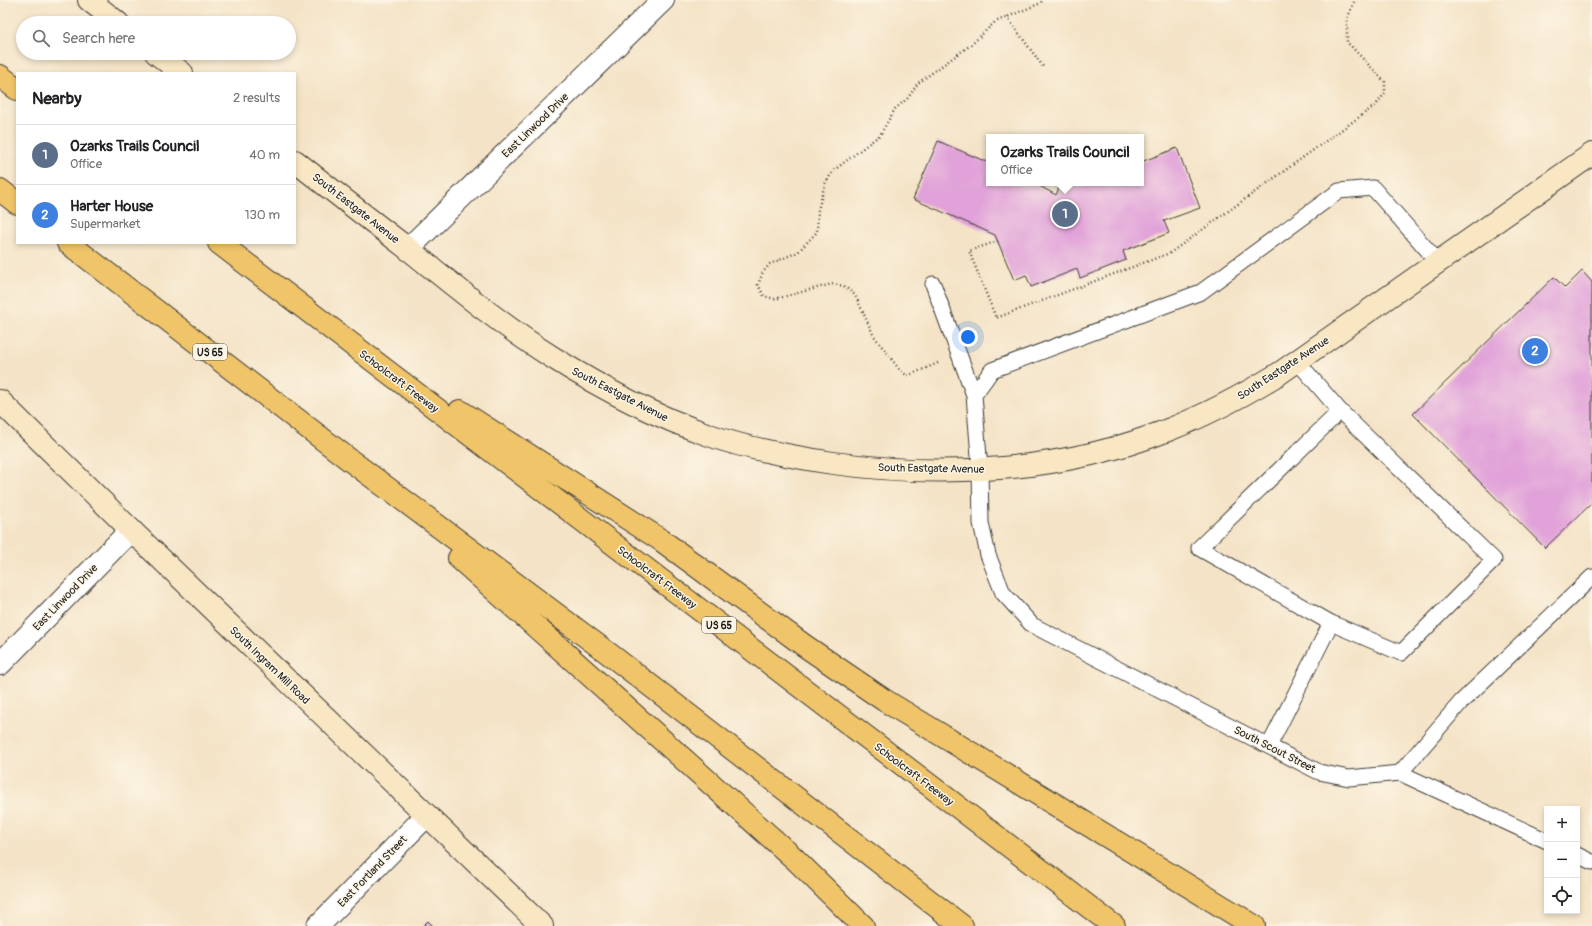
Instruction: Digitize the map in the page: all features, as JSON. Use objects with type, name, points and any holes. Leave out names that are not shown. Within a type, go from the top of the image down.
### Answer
[{"type":"highway","points":[[0,76],[16,88]]},
{"type":"highway","points":[[0,190],[16,202]]},
{"type":"highway","name":"US 65","points":[[69,244],[351,461],[612,656],[962,926]]},
{"type":"highway","name":"Schoolcraft Freeway","points":[[219,244],[1114,926]]},
{"type":"highway","points":[[324,324],[661,540],[805,646],[884,700],[1254,926]]},
{"type":"highway","points":[[351,461],[796,860],[863,926]]},
{"type":"street","points":[[88,0],[109,16]]},
{"type":"street","name":"East Linwood Drive","points":[[408,249],[663,0]]},
{"type":"street","points":[[165,60],[181,72]]},
{"type":"street","name":"South Eastgate Avenue","points":[[296,162],[408,249],[479,307],[553,358],[631,401],[671,420],[711,436],[806,459],[854,466],[948,470],[980,469],[1038,463],[1082,456],[1125,445],[1166,431],[1206,414],[1244,395],[1297,361],[1592,154]]},
{"type":"street","name":"South Ingram Mill Road","points":[[0,401],[426,816],[542,926]]},
{"type":"street","name":"East Linwood Drive","points":[[0,664],[131,530]]},
{"type":"street","name":"East Portland Street","points":[[318,926],[426,816]]},
{"type":"lane","points":[[974,395],[992,370],[1201,292],[1338,191],[1373,188],[1438,262]]},
{"type":"lane","name":"South Scout Street","points":[[933,284],[974,395],[980,469],[981,523],[988,555],[1003,594],[1032,625],[1319,772],[1349,778],[1400,773]]},
{"type":"lane","points":[[1297,361],[1340,411],[1494,560],[1401,653],[1331,623],[1199,548],[1340,411]]},
{"type":"lane","points":[[1544,840],[1400,773],[1461,702],[1592,578]]},
{"type":"lane","points":[[1269,746],[1331,623]]},
{"type":"lane","points":[[1580,856],[1592,862]]},
{"type":"path","points":[[959,355],[907,376],[898,369],[874,336],[855,295],[844,286],[832,284],[774,300],[764,296],[758,285],[762,272],[770,264],[798,252],[817,232],[818,210],[825,184],[833,171],[880,135],[895,108],[908,98],[918,83],[972,44],[995,22],[1041,3],[1042,0]]},
{"type":"path","points":[[998,241],[969,251],[996,318],[1170,253],[1376,105],[1385,93],[1385,82],[1348,42],[1347,19],[1355,0]]},
{"type":"path","points":[[1007,17],[1044,68]]},
{"type":"building","points":[[938,141],[986,162],[986,186],[1040,186],[1056,195],[1060,186],[1144,186],[1144,161],[1177,148],[1200,208],[1164,221],[1169,233],[1123,251],[1126,260],[1080,278],[1077,269],[1031,287],[1026,275],[1014,280],[995,235],[913,199]]},
{"type":"building","points":[[1582,271],[1592,282],[1592,503],[1545,548],[1413,414],[1554,277],[1565,288]]},
{"type":"building","points":[[428,921],[433,926],[423,926]]},
{"type":"place","name":"Ozarks Trails Council","points":[[1065,214]]},
{"type":"place","name":"Harter House","points":[[1535,351]]}]
